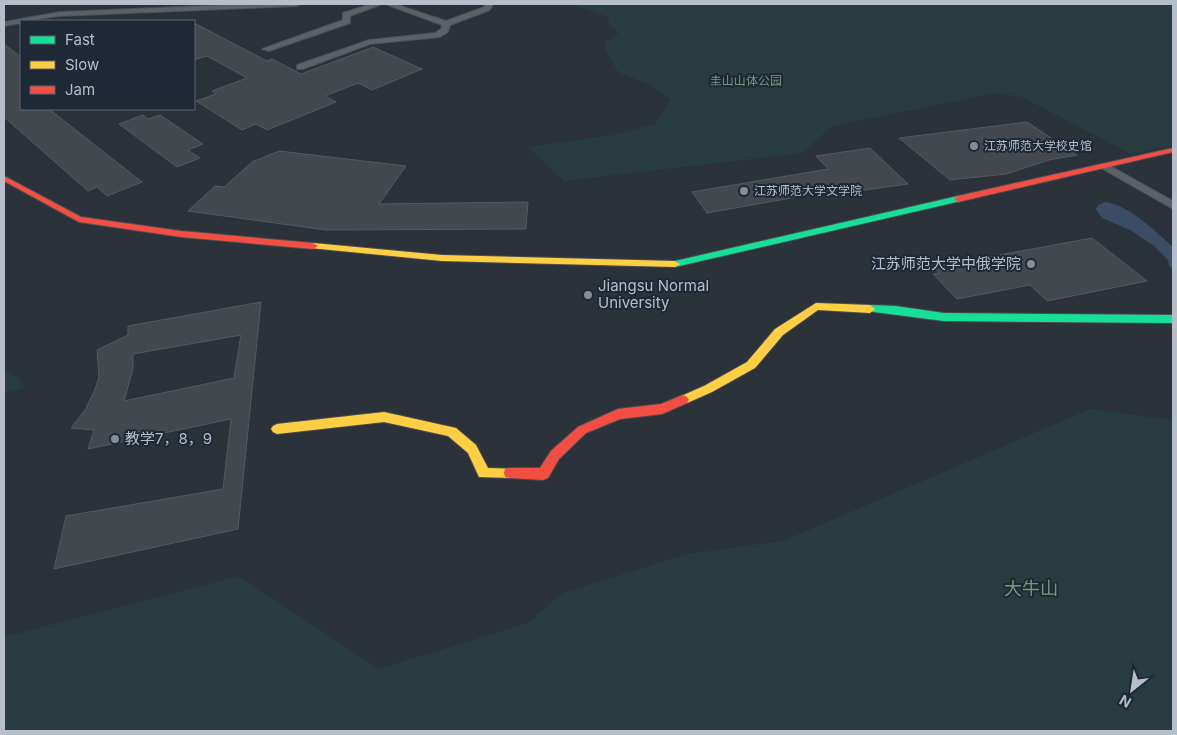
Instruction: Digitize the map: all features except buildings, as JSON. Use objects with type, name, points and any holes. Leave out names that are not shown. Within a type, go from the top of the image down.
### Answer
[{"type":"street","points":[[26,20],[60,14],[296,4]]},
{"type":"street","points":[[266,49],[347,21],[346,15],[378,4]]},
{"type":"street","points":[[389,4],[446,24],[487,8],[489,4]]},
{"type":"street","points":[[4,24],[20,21]]},
{"type":"street","points":[[300,67],[370,42],[437,35],[444,30],[446,24]]},
{"type":"street","points":[[4,178],[80,219],[181,234],[442,258],[672,264],[1173,150]]},
{"type":"street","points":[[1105,166],[1173,206]]},
{"type":"street","points":[[277,429],[384,417],[452,432],[472,449],[484,473],[543,474],[555,456],[582,430],[618,414],[662,409],[708,389],[751,365],[779,332],[816,306],[895,310],[944,317],[1048,319],[1173,318]]},
{"type":"green space","name":"圭山山体公园","points":[[570,4],[1173,4],[1173,145],[1131,154],[1022,97],[996,93],[832,126],[803,153],[564,181],[528,147],[613,135],[655,124],[671,100],[648,84],[618,72],[605,49],[605,41],[610,41],[619,32],[609,25],[608,17]]},
{"type":"green space","points":[[4,371],[20,379],[24,388],[5,393]]},
{"type":"green space","name":"大牛山","points":[[1090,409],[1173,420],[1173,731],[4,731],[4,637],[239,576],[379,669],[528,623],[562,593],[687,554],[783,541]]},
{"type":"water","points":[[1106,202],[1124,208],[1133,214],[1173,247],[1173,269],[1169,266],[1168,260],[1154,246],[1130,230],[1102,218],[1096,209],[1098,205]]},
{"type":"traffic: fast","points":[[675,264],[958,199]]},
{"type":"traffic: fast","points":[[870,309],[895,310],[944,317],[1173,319]]},
{"type":"traffic: slow","points":[[313,246],[442,258],[675,264]]},
{"type":"traffic: slow","points":[[683,400],[708,389],[751,365],[779,332],[816,306],[870,309]]},
{"type":"traffic: slow","points":[[277,429],[384,417],[452,432],[472,449],[484,473],[510,473]]},
{"type":"traffic: jam","points":[[958,199],[1173,150]]},
{"type":"traffic: jam","points":[[4,178],[79,219],[181,234],[313,246]]},
{"type":"traffic: jam","points":[[510,473],[543,474],[555,455],[582,430],[618,414],[662,409],[683,400]]},
{"type":"place","name":"江苏师范大学校史馆","points":[[974,146]]},
{"type":"place","name":"江苏师范大学文学院","points":[[744,191]]},
{"type":"place","name":"江苏师范大学中俄学院","points":[[1031,264]]},
{"type":"place","name":"Jiangsu Normal University","points":[[588,295]]},
{"type":"place","name":"教学7，8，9","points":[[115,439]]}]
